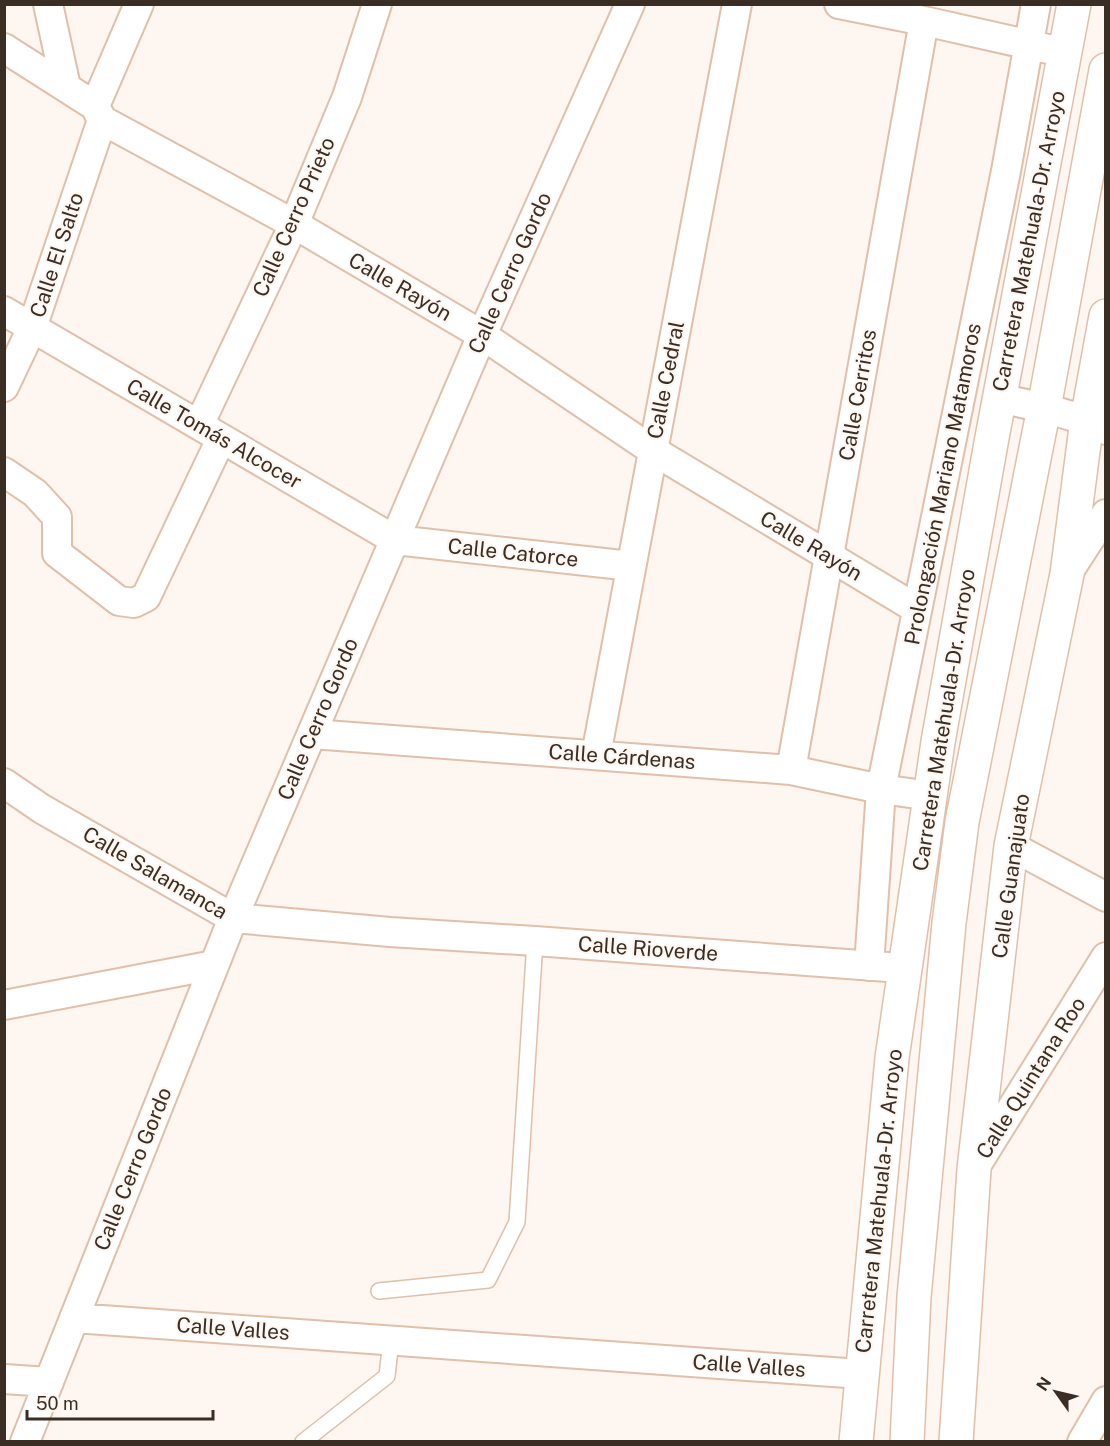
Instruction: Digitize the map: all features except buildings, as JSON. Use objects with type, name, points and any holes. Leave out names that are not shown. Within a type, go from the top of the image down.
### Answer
[{"type":"main road","name":"Carretera Matehuala-Dr. Arroyo","points":[[856,1442],[892,1058],[930,796],[999,398],[1074,4]]},
{"type":"main road","name":"Carretera Matehuala-Dr. Arroyo","points":[[907,1442],[914,1297],[949,923],[962,822],[1044,408],[1106,70]]},
{"type":"main road","name":"Calle Guanajuato","points":[[956,1442],[974,1169],[1011,846],[1096,425],[1106,316]]},
{"type":"street","points":[[48,4],[66,87]]},
{"type":"street","name":"Calle El Salto","points":[[4,387],[33,328],[98,113],[139,4]]},
{"type":"street","name":"Calle Cerro Prieto","points":[[4,472],[35,493],[57,517],[57,553],[119,602],[134,603],[146,597],[210,432],[346,97],[377,4]]},
{"type":"street","name":"Calle Cerro Gordo","points":[[25,1442],[233,918],[482,335],[630,4]]},
{"type":"street","name":"Calle Cedral","points":[[596,755],[737,4]]},
{"type":"street","points":[[838,4],[1065,52]]},
{"type":"street","name":"Prolongación Mariano Matamoros","points":[[869,966],[881,789],[1004,183],[1036,4]]},
{"type":"street","name":"Calle Cerritos","points":[[791,770],[924,21]]},
{"type":"street","name":"Calle Rayón","points":[[4,48],[66,87],[98,113],[294,224],[482,335],[652,450],[916,609]]},
{"type":"street","points":[[4,311],[33,328]]},
{"type":"street","name":"Calle Tomás Alcocer","points":[[33,328],[395,540]]},
{"type":"street","points":[[999,398],[1044,408],[1096,425]]},
{"type":"street","points":[[1066,574],[1106,514]]},
{"type":"street","name":"Calle Catorce","points":[[395,540],[631,566]]},
{"type":"street","name":"Calle Cárdenas","points":[[312,734],[791,770],[881,789],[930,796]]},
{"type":"street","name":"Calle Salamanca","points":[[4,783],[42,809],[233,918],[390,932]]},
{"type":"street","points":[[1011,846],[1106,897]]},
{"type":"street","name":"Calle Rioverde","points":[[390,932],[905,969]]},
{"type":"street","name":"Calle Quintana Roo","points":[[974,1169],[1106,957]]},
{"type":"street","points":[[4,1005],[214,965]]},
{"type":"street","name":"Calle Valles","points":[[74,1318],[861,1374]]},
{"type":"street","points":[[4,1379],[49,1382]]},
{"type":"street","points":[[1082,1442],[1106,1401]]},
{"type":"lane","points":[[379,1291],[488,1280],[517,1222],[535,941]]},
{"type":"lane","points":[[303,1442],[387,1376],[391,1340]]}]
